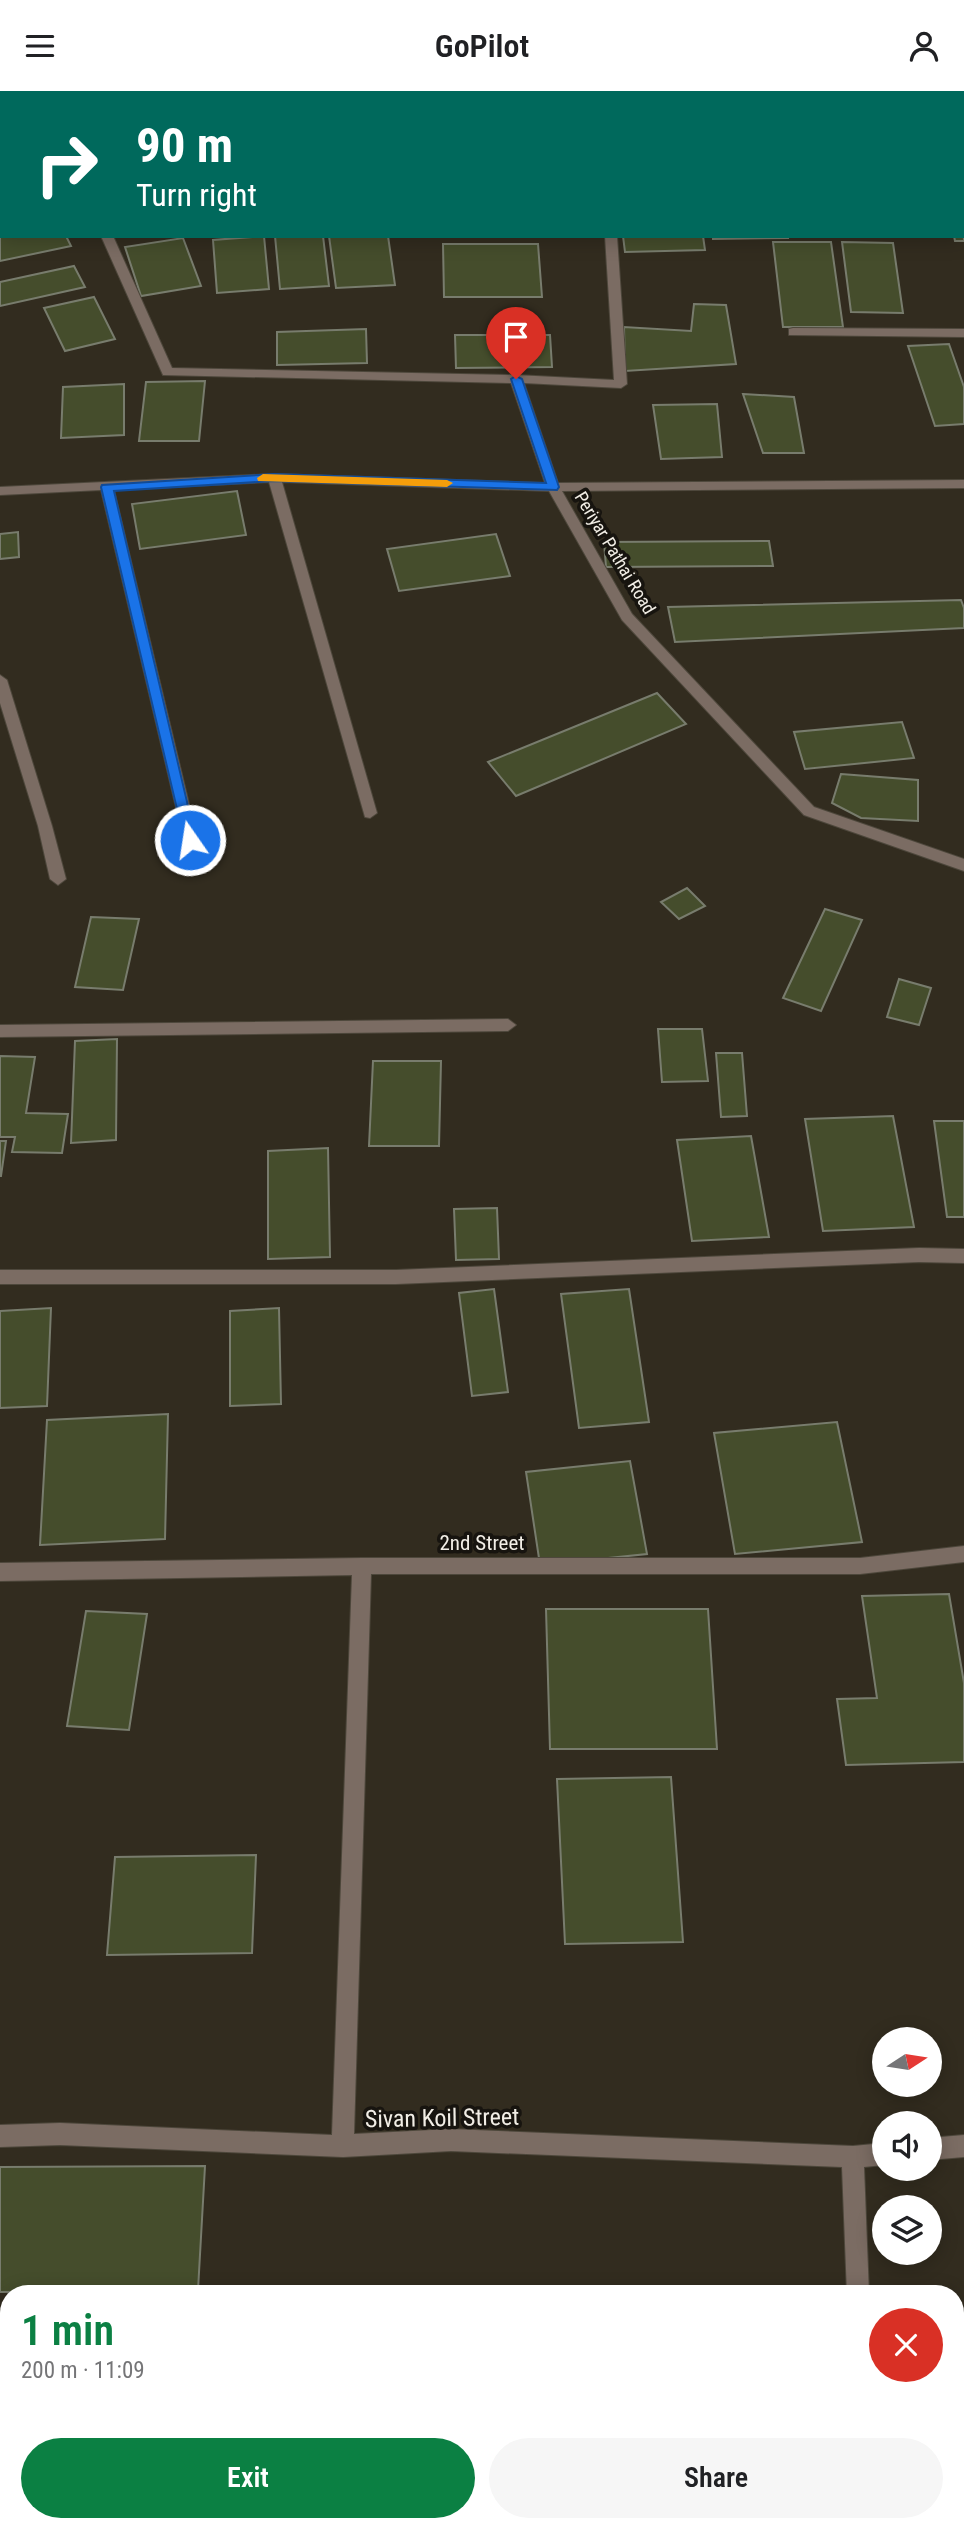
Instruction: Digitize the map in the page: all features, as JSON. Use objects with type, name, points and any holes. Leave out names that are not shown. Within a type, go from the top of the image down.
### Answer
[{"type":"street","points":[[107,238],[167,372],[516,379],[621,384],[611,238]]},
{"type":"street","points":[[793,332],[964,333]]},
{"type":"street","name":"Periyar Pathai Road","points":[[516,379],[553,487],[627,617],[809,811],[964,865]]},
{"type":"street","points":[[274,478],[370,813]]},
{"type":"street","points":[[0,491],[274,478],[553,487],[964,484]]},
{"type":"street","points":[[107,487],[196,867]]},
{"type":"street","points":[[0,680],[45,825],[58,879]]},
{"type":"street","points":[[0,1031],[508,1025]]},
{"type":"street","points":[[0,1277],[396,1277],[905,1256],[964,1256]]},
{"type":"street","name":"2nd Street","points":[[0,1572],[362,1566],[860,1566],[964,1554]]},
{"type":"street","points":[[343,2146],[362,1566]]},
{"type":"street","name":"Sivan Koil Street","points":[[0,2136],[60,2134],[343,2146],[451,2140],[853,2157],[872,2155]]},
{"type":"street","points":[[942,2148],[964,2146]]},
{"type":"street","points":[[853,2157],[858,2285]]},
{"type":"building","points":[[0,238],[67,238],[71,246],[0,261]]},
{"type":"building","points":[[183,238],[201,286],[141,296],[125,247]]},
{"type":"building","points":[[264,238],[269,289],[217,293],[213,240]]},
{"type":"building","points":[[275,238],[323,238],[329,286],[280,289]]},
{"type":"building","points":[[329,238],[388,238],[395,285],[336,288]]},
{"type":"building","points":[[623,238],[703,238],[705,250],[625,252]]},
{"type":"building","points":[[713,238],[788,238],[713,239]]},
{"type":"building","points":[[773,242],[831,242],[843,327],[783,327]]},
{"type":"building","points":[[842,242],[893,243],[903,313],[851,312]]},
{"type":"building","points":[[443,244],[538,244],[542,297],[444,297]]},
{"type":"building","points":[[74,266],[85,287],[0,306],[0,282]]},
{"type":"building","points":[[94,297],[115,339],[65,351],[44,308]]},
{"type":"building","points":[[694,304],[726,305],[736,364],[625,371],[624,327],[691,331]]},
{"type":"building","points":[[366,329],[367,363],[277,365],[277,332]]},
{"type":"building","points":[[455,335],[550,335],[552,367],[456,368]]},
{"type":"building","points":[[949,344],[964,387],[964,424],[935,426],[908,346]]},
{"type":"building","points":[[205,381],[199,441],[139,441],[146,382]]},
{"type":"building","points":[[124,384],[124,435],[61,438],[63,387]]},
{"type":"building","points":[[743,394],[794,397],[804,453],[763,453]]},
{"type":"building","points":[[717,404],[722,457],[661,459],[653,405]]},
{"type":"building","points":[[237,491],[246,535],[140,549],[132,504]]},
{"type":"building","points":[[18,532],[19,557],[0,559],[0,534]]},
{"type":"building","points":[[496,534],[510,576],[399,591],[387,549]]},
{"type":"building","points":[[769,541],[773,566],[606,567],[604,542]]},
{"type":"building","points":[[961,600],[964,608],[964,628],[675,642],[668,607]]},
{"type":"building","points":[[657,693],[686,724],[516,796],[488,762]]},
{"type":"building","points":[[902,722],[914,758],[805,769],[794,732]]},
{"type":"building","points":[[841,774],[918,780],[918,821],[861,818],[832,803]]},
{"type":"building","points":[[687,888],[705,906],[679,919],[661,902]]},
{"type":"building","points":[[825,909],[862,920],[821,1011],[783,998]]},
{"type":"building","points":[[91,917],[139,919],[123,990],[75,987]]},
{"type":"building","points":[[899,979],[931,988],[919,1025],[887,1017]]},
{"type":"building","points":[[658,1029],[702,1029],[708,1081],[662,1082]]},
{"type":"building","points":[[117,1039],[116,1140],[71,1143],[75,1041]]},
{"type":"building","points":[[716,1053],[742,1053],[747,1116],[721,1117]]},
{"type":"building","points":[[0,1056],[35,1057],[26,1113],[68,1114],[62,1153],[12,1152],[15,1137],[0,1137]]},
{"type":"building","points":[[373,1061],[441,1061],[439,1146],[369,1146]]},
{"type":"building","points":[[893,1116],[914,1227],[823,1231],[805,1119]]},
{"type":"building","points":[[934,1121],[964,1121],[964,1217],[947,1217]]},
{"type":"building","points":[[751,1136],[769,1237],[692,1241],[677,1140]]},
{"type":"building","points":[[0,1141],[6,1141],[1,1176],[0,1176]]},
{"type":"building","points":[[328,1148],[330,1257],[268,1259],[268,1151]]},
{"type":"building","points":[[497,1208],[499,1259],[456,1260],[454,1209]]},
{"type":"building","points":[[494,1289],[508,1392],[472,1396],[459,1293]]},
{"type":"building","points":[[629,1289],[649,1422],[579,1428],[561,1294]]},
{"type":"building","points":[[51,1308],[47,1406],[0,1408],[0,1311]]},
{"type":"building","points":[[279,1308],[281,1404],[230,1406],[230,1311]]},
{"type":"building","points":[[168,1414],[165,1539],[40,1545],[47,1420]]},
{"type":"building","points":[[837,1422],[862,1542],[735,1554],[714,1433]]},
{"type":"building","points":[[630,1461],[647,1554],[540,1565],[526,1472]]},
{"type":"building","points":[[949,1594],[964,1683],[964,1762],[846,1765],[837,1699],[877,1698],[862,1596]]},
{"type":"building","points":[[546,1609],[708,1609],[717,1749],[550,1749]]},
{"type":"building","points":[[86,1611],[147,1614],[129,1730],[67,1726]]},
{"type":"building","points":[[671,1777],[683,1942],[565,1944],[557,1779]]},
{"type":"building","points":[[256,1855],[252,1953],[107,1955],[115,1857]]},
{"type":"building","points":[[205,2166],[198,2285],[0,2285],[0,2167]]},
{"type":"slow traffic","points":[[263,478],[447,483]]},
{"type":"route","points":[[190,840],[107,487],[274,478],[553,487],[516,379]]}]
